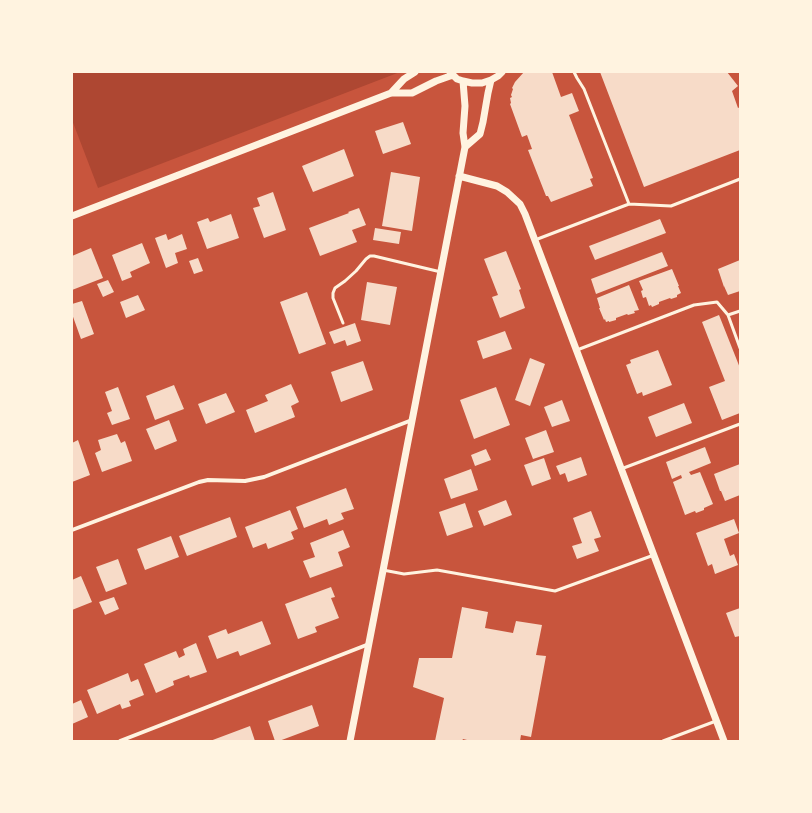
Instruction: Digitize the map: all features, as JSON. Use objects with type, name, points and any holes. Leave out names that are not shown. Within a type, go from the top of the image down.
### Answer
[{"type":"street","points":[[391,93],[404,79],[415,72]]},
{"type":"street","points":[[72,216],[391,93],[412,93],[451,74],[472,84],[491,80],[502,72]]},
{"type":"street","points":[[465,147],[480,134],[491,80]]},
{"type":"street","points":[[350,741],[465,147],[463,133],[465,106],[463,81]]},
{"type":"street","points":[[460,176],[497,186],[507,192],[520,204],[525,214],[724,741]]},
{"type":"street","points":[[72,530],[199,482],[208,480],[245,481],[264,477],[412,420]]},
{"type":"street","points":[[120,741],[369,644]]},
{"type":"lane","points":[[574,72],[584,89],[629,204]]},
{"type":"lane","points":[[535,240],[629,204],[671,206],[740,179]]},
{"type":"lane","points":[[343,323],[333,298],[335,288],[356,272],[370,256],[441,272]]},
{"type":"lane","points":[[576,350],[694,305],[717,302],[728,315],[740,348]]},
{"type":"lane","points":[[728,315],[740,311]]},
{"type":"lane","points":[[621,469],[740,424]]},
{"type":"lane","points":[[383,570],[404,574],[437,570],[555,591],[654,555]]},
{"type":"lane","points":[[663,741],[716,721]]},
{"type":"shaded area","points":[[72,72],[400,72],[98,188],[72,120]]},
{"type":"building","points":[[524,72],[552,72],[561,97],[572,93],[579,111],[569,115],[593,178],[590,179],[593,186],[551,202],[548,196],[546,196],[528,150],[532,149],[527,135],[522,137],[510,104],[512,88]]},
{"type":"building","points":[[600,72],[727,72],[738,86],[732,91],[738,108],[740,107],[740,150],[644,187]]},
{"type":"building","points":[[403,122],[411,144],[383,154],[375,131]]},
{"type":"building","points":[[344,149],[354,176],[313,192],[302,166]]},
{"type":"building","points":[[391,172],[420,177],[412,231],[382,226]]},
{"type":"building","points":[[273,192],[286,230],[264,238],[253,208],[260,206],[257,198]]},
{"type":"building","points":[[359,208],[366,225],[352,230],[357,242],[320,256],[309,228]]},
{"type":"building","points":[[231,214],[239,238],[207,249],[197,222],[208,218],[210,222]]},
{"type":"building","points":[[660,219],[666,233],[595,260],[589,246]]},
{"type":"building","points":[[375,228],[401,232],[399,244],[373,240]]},
{"type":"building","points":[[166,234],[168,240],[182,234],[187,249],[175,253],[178,263],[166,268],[155,238]]},
{"type":"building","points":[[142,243],[150,263],[130,272],[132,277],[122,281],[112,255]]},
{"type":"building","points":[[91,248],[103,278],[72,290],[72,256]]},
{"type":"building","points":[[506,251],[521,289],[519,290],[525,308],[500,318],[492,297],[498,295],[484,259]]},
{"type":"building","points":[[662,252],[668,266],[596,294],[591,279]]},
{"type":"building","points":[[198,258],[203,271],[194,274],[189,261]]},
{"type":"building","points":[[740,260],[740,291],[728,295],[718,269]]},
{"type":"building","points":[[672,269],[681,293],[677,295],[677,297],[659,302],[659,304],[652,307],[651,305],[649,306],[646,297],[643,298],[641,291],[643,290],[639,281]]},
{"type":"building","points":[[108,280],[114,292],[103,297],[97,284]]},
{"type":"building","points":[[367,282],[397,287],[390,325],[361,320]]},
{"type":"building","points":[[629,285],[639,310],[634,311],[635,313],[616,318],[616,320],[606,322],[599,308],[597,298]]},
{"type":"building","points":[[307,292],[326,344],[299,354],[280,302]]},
{"type":"building","points":[[138,295],[145,310],[126,318],[120,302]]},
{"type":"building","points":[[82,301],[94,334],[81,339],[72,314],[72,304]]},
{"type":"building","points":[[719,315],[740,368],[740,413],[722,420],[709,387],[725,381],[702,322]]},
{"type":"building","points":[[355,323],[361,341],[347,346],[345,340],[334,344],[329,332]]},
{"type":"building","points":[[505,331],[512,349],[483,359],[477,341]]},
{"type":"building","points":[[658,350],[672,385],[643,396],[642,392],[637,394],[626,365],[631,363],[630,360]]},
{"type":"building","points":[[530,358],[545,364],[530,406],[515,400]]},
{"type":"building","points":[[363,361],[373,390],[341,402],[331,372]]},
{"type":"building","points":[[291,384],[299,402],[291,406],[295,417],[255,433],[246,410],[268,401],[265,395]]},
{"type":"building","points":[[174,385],[184,409],[155,420],[146,396]]},
{"type":"building","points":[[118,387],[130,419],[112,425],[107,413],[112,411],[105,392]]},
{"type":"building","points":[[496,387],[510,425],[474,439],[460,400]]},
{"type":"building","points":[[226,393],[235,412],[206,424],[198,404]]},
{"type":"building","points":[[562,400],[570,421],[552,427],[544,407]]},
{"type":"building","points":[[684,403],[692,423],[656,437],[648,417]]},
{"type":"building","points":[[169,420],[177,441],[155,450],[146,429]]},
{"type":"building","points":[[546,430],[554,452],[533,459],[525,438]]},
{"type":"building","points":[[117,434],[121,443],[125,441],[132,461],[102,472],[95,453],[101,450],[98,440]]},
{"type":"building","points":[[78,440],[90,475],[72,482],[72,443]]},
{"type":"building","points":[[705,447],[711,463],[689,472],[691,475],[700,472],[713,504],[704,508],[704,510],[696,513],[695,511],[685,515],[673,482],[682,478],[681,475],[672,479],[666,462]]},
{"type":"building","points":[[486,449],[491,460],[475,466],[471,455]]},
{"type":"building","points":[[581,457],[587,475],[568,482],[565,473],[560,475],[556,466]]},
{"type":"building","points":[[544,458],[551,479],[532,486],[524,465]]},
{"type":"building","points":[[740,464],[740,495],[725,501],[714,474]]},
{"type":"building","points":[[471,469],[478,490],[451,499],[444,479]]},
{"type":"building","points":[[346,488],[354,509],[341,513],[344,519],[329,525],[327,519],[304,528],[296,507]]},
{"type":"building","points":[[506,500],[512,515],[484,526],[478,511]]},
{"type":"building","points":[[465,503],[473,527],[447,536],[439,512]]},
{"type":"building","points":[[290,510],[298,529],[291,532],[294,539],[268,549],[266,543],[253,548],[245,527]]},
{"type":"building","points":[[591,511],[601,537],[594,539],[599,551],[577,559],[572,546],[582,543],[573,518]]},
{"type":"building","points":[[230,517],[237,537],[187,556],[179,536]]},
{"type":"building","points":[[734,519],[739,533],[724,539],[730,556],[734,554],[738,565],[715,574],[712,564],[708,566],[696,533]]},
{"type":"building","points":[[343,530],[350,547],[338,552],[343,566],[310,578],[303,561],[315,557],[310,543]]},
{"type":"building","points":[[171,536],[179,557],[145,570],[137,549]]},
{"type":"building","points":[[118,559],[127,584],[106,592],[96,567]]},
{"type":"building","points":[[81,576],[92,602],[72,610],[72,580]]},
{"type":"building","points":[[331,587],[335,597],[331,598],[339,618],[315,627],[317,632],[298,639],[285,604]]},
{"type":"building","points":[[114,597],[119,609],[105,615],[99,602]]},
{"type":"building","points":[[462,607],[488,612],[485,628],[513,633],[516,621],[542,625],[536,655],[546,656],[531,737],[521,735],[520,741],[471,741],[463,739],[462,741],[435,741],[444,698],[413,687],[419,658],[452,658]]},
{"type":"building","points":[[740,608],[740,636],[735,637],[726,613]]},
{"type":"building","points":[[262,621],[271,644],[240,656],[238,651],[217,659],[208,636],[226,629],[228,634]]},
{"type":"building","points":[[196,643],[207,672],[190,678],[189,675],[173,681],[174,685],[156,693],[144,664],[176,651],[179,658],[185,655],[183,649]]},
{"type":"building","points":[[128,673],[131,682],[138,679],[144,695],[129,701],[131,706],[122,709],[120,704],[97,714],[87,690]]},
{"type":"building","points":[[81,700],[88,717],[72,724],[72,704]]},
{"type":"building","points":[[312,705],[319,726],[279,741],[275,741],[268,721]]},
{"type":"building","points":[[250,726],[255,741],[210,741]]}]
